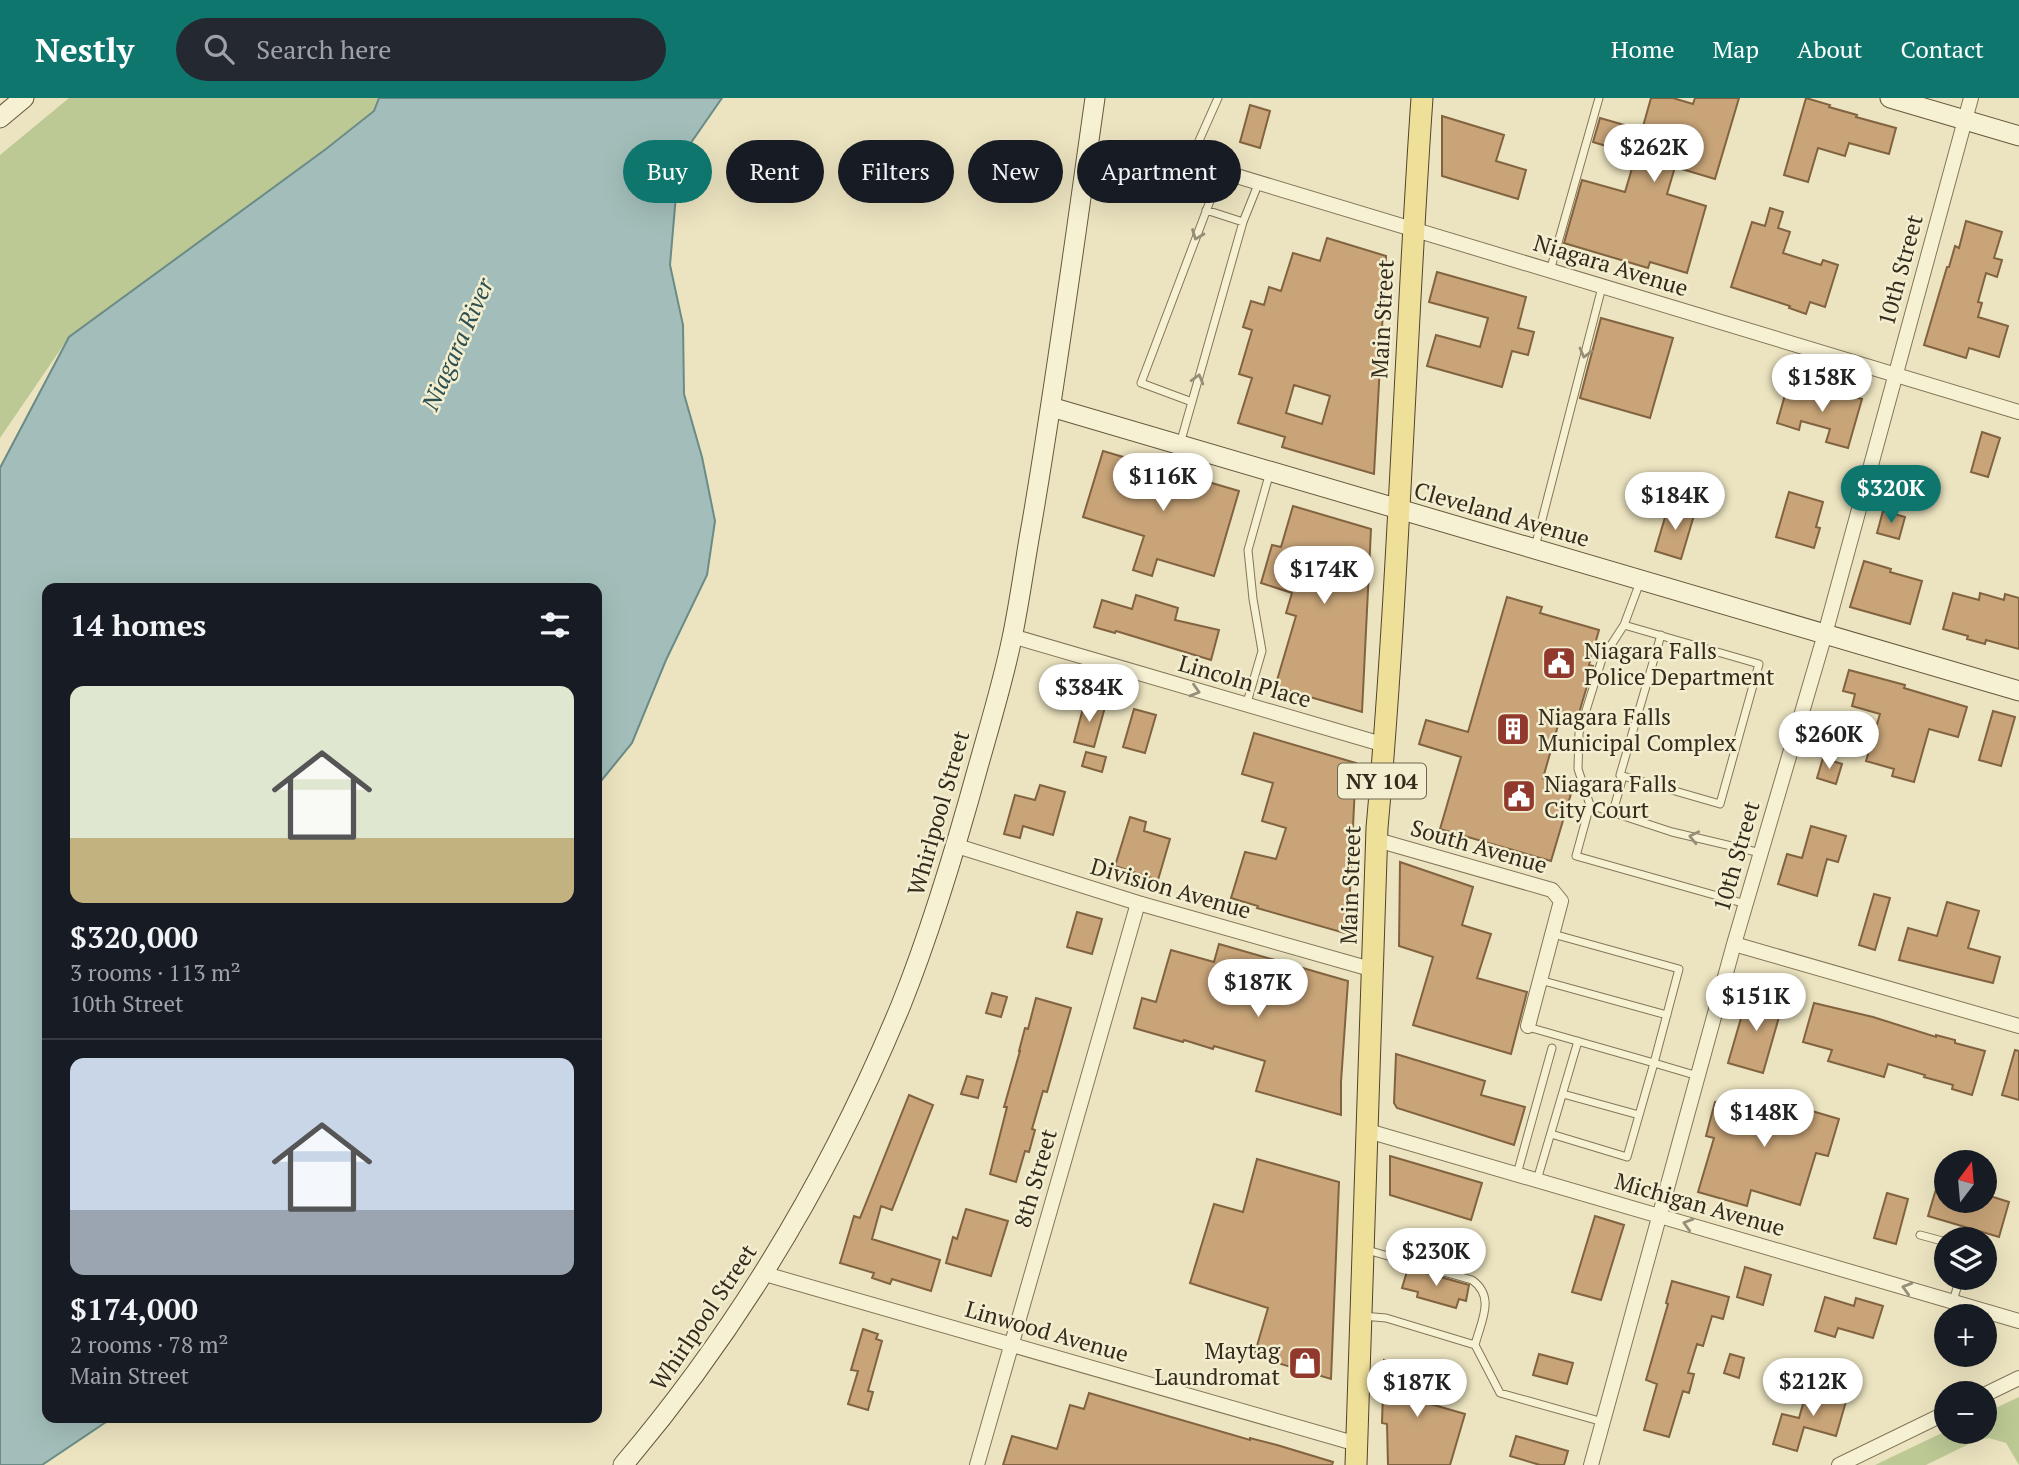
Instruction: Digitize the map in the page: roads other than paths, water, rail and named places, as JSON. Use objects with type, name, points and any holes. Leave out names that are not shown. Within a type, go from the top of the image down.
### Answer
[{"type":"main road","name":"Whirlpool Street","points":[[623,1465],[716,1348],[765,1273],[825,1169],[870,1077],[906,991],[957,846],[1012,636],[1051,407],[1095,98]]},
{"type":"main road","name":"Main Street","points":[[1357,1454],[1377,840],[1385,745],[1422,98]]},
{"type":"main road","points":[[1890,98],[2019,136]]},
{"type":"main road","name":"Cleveland Avenue","points":[[1051,407],[2019,691]]},
{"type":"street","name":"10th Street","points":[[1591,1465],[1734,944],[1825,634],[1971,98]]},
{"type":"street","name":"Niagara Avenue","points":[[1241,177],[2019,412]]},
{"type":"street","name":"Lincoln Place","points":[[1012,636],[1385,745]]},
{"type":"street","name":"South Avenue","points":[[1377,840],[1552,890],[1561,901],[1528,1026]]},
{"type":"street","name":"Division Avenue","points":[[957,846],[1138,903],[1374,970]]},
{"type":"street","name":"8th Street","points":[[977,1465],[1138,903]]},
{"type":"street","points":[[1734,944],[2019,1026]]},
{"type":"street","name":"Michigan Avenue","points":[[1368,1131],[2019,1321]]},
{"type":"street","name":"Linwood Avenue","points":[[765,1273],[1012,1344],[1357,1454]]},
{"type":"street","points":[[1997,1389],[2019,1378]]},
{"type":"street","points":[[1839,1465],[1934,1419]]},
{"type":"lane","points":[[1200,140],[1218,98]]},
{"type":"lane","points":[[1550,271],[1599,98]]},
{"type":"lane","points":[[1180,445],[1243,222],[1259,183]]},
{"type":"lane","points":[[1192,402],[1141,383],[1209,203]]},
{"type":"lane","points":[[1206,211],[1243,222]]},
{"type":"lane","points":[[1534,549],[1602,287]]},
{"type":"lane","points":[[1246,706],[1262,651],[1248,550],[1270,471]]},
{"type":"lane","points":[[1640,580],[1625,625],[1602,659],[1579,733],[1578,769],[1590,805],[1576,856],[1746,904]]},
{"type":"lane","points":[[1625,625],[1661,635],[1759,664],[1720,804],[1620,775],[1661,635]]},
{"type":"lane","points":[[1613,812],[1623,776]]},
{"type":"lane","points":[[1590,805],[1672,832],[1761,853]]},
{"type":"lane","points":[[1551,1134],[1627,1157],[1679,969],[1553,934]]},
{"type":"lane","points":[[1540,980],[1667,1015]]},
{"type":"lane","points":[[1528,1026],[1698,1076]]},
{"type":"lane","points":[[1537,1180],[1578,1041]]},
{"type":"lane","points":[[1517,1174],[1552,1048]]},
{"type":"lane","points":[[1563,1094],[1639,1115]]},
{"type":"lane","points":[[1920,1235],[1934,1239]]},
{"type":"lane","points":[[1364,1249],[1472,1280],[1481,1286],[1486,1305],[1475,1345],[1500,1393],[1604,1422]]},
{"type":"lane","points":[[1953,1302],[1956,1290]]},
{"type":"lane","points":[[1362,1316],[1386,1318],[1475,1345]]},
{"type":"water","name":"Niagara River","points":[[379,98],[722,98],[693,140],[623,140],[623,203],[675,203],[670,265],[683,325],[684,394],[702,457],[715,521],[707,575],[666,660],[632,743],[602,780],[602,583],[42,583],[42,1423],[105,1423],[42,1465],[0,1465],[0,468],[69,337],[374,111]]},
{"type":"place","name":"Niagara Falls Police Department","points":[[1559,663]]},
{"type":"place","name":"Niagara Falls Municipal Complex","points":[[1513,729]]},
{"type":"place","name":"Niagara Falls City Court","points":[[1519,796]]},
{"type":"place","name":"Maytag Laundromat","points":[[1305,1363]]}]
